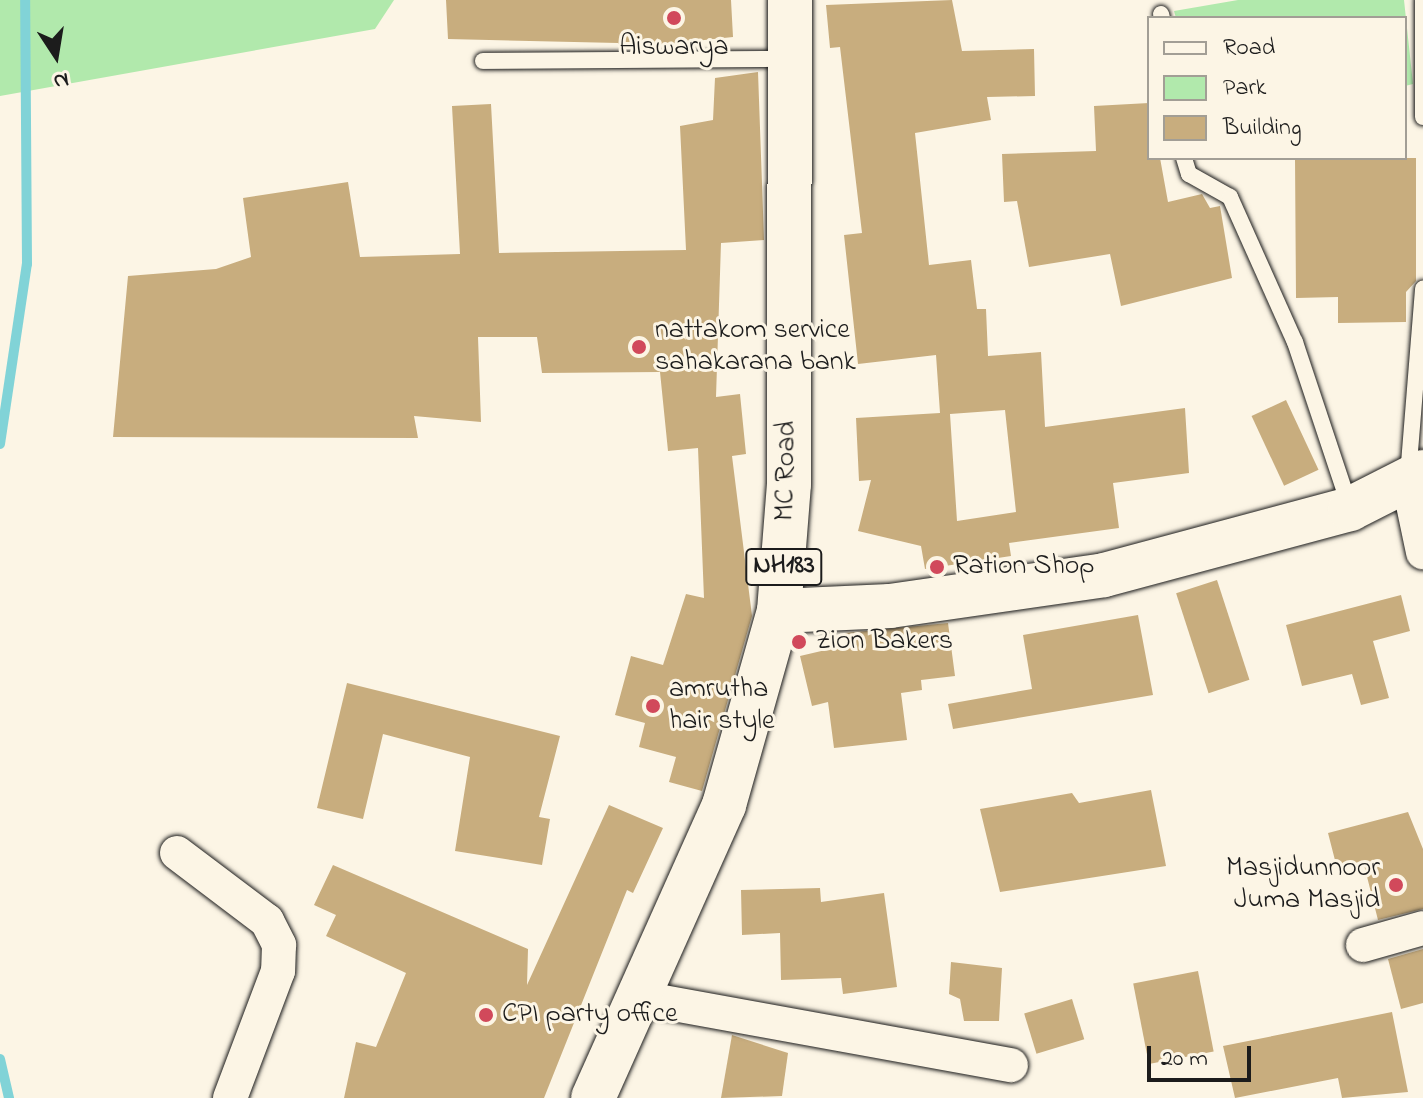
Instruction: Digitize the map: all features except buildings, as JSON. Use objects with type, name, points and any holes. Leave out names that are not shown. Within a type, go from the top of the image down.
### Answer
[{"type":"main road","name":"MC Road","points":[[593,1098],[641,998],[724,805],[779,611],[789,484],[790,0]]},
{"type":"main road","points":[[779,611],[890,606],[1104,575],[1350,509],[1416,477]]},
{"type":"street","points":[[1416,477],[1423,552]]},
{"type":"street","points":[[177,853],[267,921],[279,945],[278,971],[230,1098]]},
{"type":"street","points":[[1363,945],[1423,928]]},
{"type":"street","points":[[641,998],[1011,1065]]},
{"type":"lane","points":[[1423,0],[1423,117]]},
{"type":"lane","points":[[483,61],[790,59]]},
{"type":"lane","points":[[1185,160],[1189,174],[1230,197],[1295,342],[1350,509]]},
{"type":"lane","points":[[1416,477],[1423,289]]},
{"type":"green space","points":[[0,0],[394,0],[375,29],[0,96]]},
{"type":"green space","points":[[1238,0],[1404,0],[1406,16],[1175,16],[1174,11]]},
{"type":"green space","points":[[1407,28],[1413,84],[1407,86]]},
{"type":"waterway","points":[[0,444],[27,264],[25,0]]},
{"type":"waterway","points":[[0,1059],[9,1098]]},
{"type":"place","name":"Aiswarya","points":[[674,18]]},
{"type":"place","name":"nattakom service sahakarana bank","points":[[639,347]]},
{"type":"place","name":"Ration Shop","points":[[937,567]]},
{"type":"place","name":"Zion Bakers","points":[[799,642]]},
{"type":"place","name":"amrutha hair style","points":[[653,706]]},
{"type":"place","name":"Masjidunnoor Juma Masjid","points":[[1396,885]]},
{"type":"place","name":"CPI party office","points":[[486,1015]]}]
